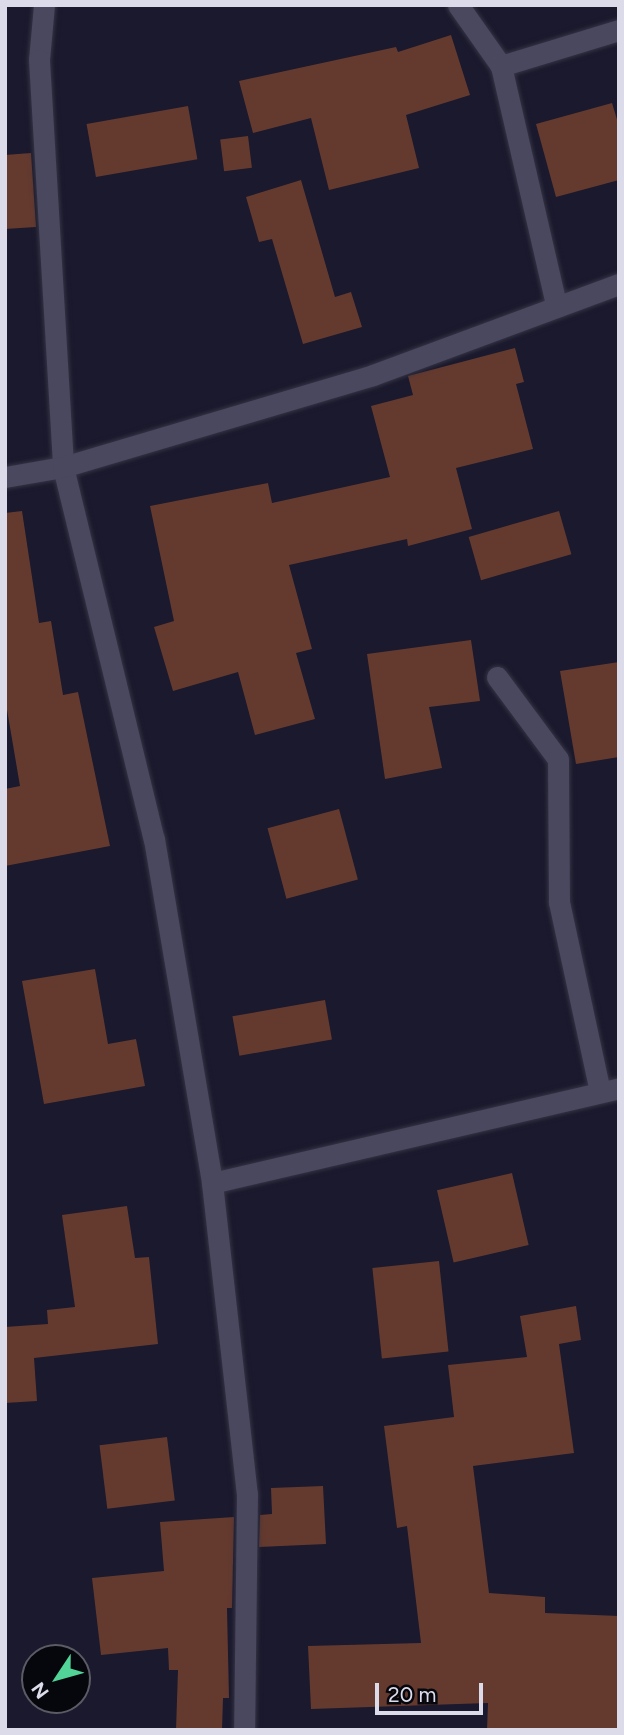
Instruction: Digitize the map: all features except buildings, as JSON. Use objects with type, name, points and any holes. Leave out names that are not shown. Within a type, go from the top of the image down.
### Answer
[{"type":"street","points":[[44,5],[39,60],[63,467],[154,839],[212,1183],[247,1494],[244,1730]]},
{"type":"street","points":[[458,5],[500,66],[556,304]]},
{"type":"street","points":[[500,66],[619,30]]},
{"type":"street","points":[[5,477],[63,467],[373,375],[556,304],[619,284]]},
{"type":"street","points":[[212,1183],[609,1090],[559,902],[558,759],[497,677]]}]
